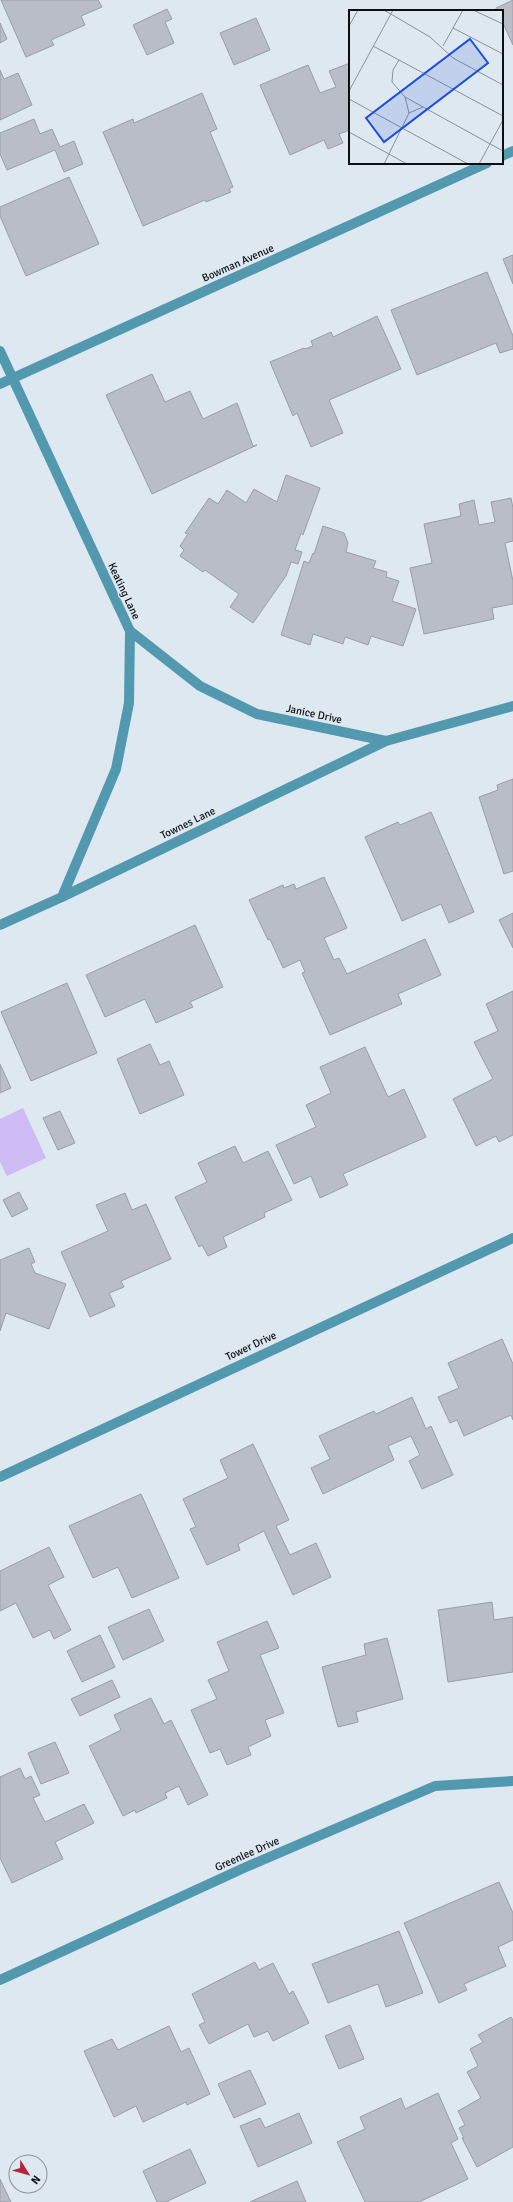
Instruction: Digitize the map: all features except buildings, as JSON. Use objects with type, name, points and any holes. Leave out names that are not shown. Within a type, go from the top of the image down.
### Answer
[{"type":"street","points":[[503,156],[513,151]]},
{"type":"street","name":"Bowman Avenue","points":[[0,384],[485,164]]},
{"type":"street","name":"Keating Lane","points":[[0,351],[130,631],[129,703],[116,769],[62,897]]},
{"type":"street","name":"Janice Drive","points":[[130,631],[200,686],[257,714],[386,741],[513,706]]},
{"type":"street","name":"Townes Lane","points":[[0,925],[62,897],[386,741]]},
{"type":"street","name":"Tower Drive","points":[[0,1477],[513,1238]]},
{"type":"street","name":"Greenlee Drive","points":[[0,1980],[246,1867],[435,1786],[513,1781]]},
{"type":"shaded area","points":[[23,1108],[46,1158],[7,1176],[0,1162],[0,1119]]}]
